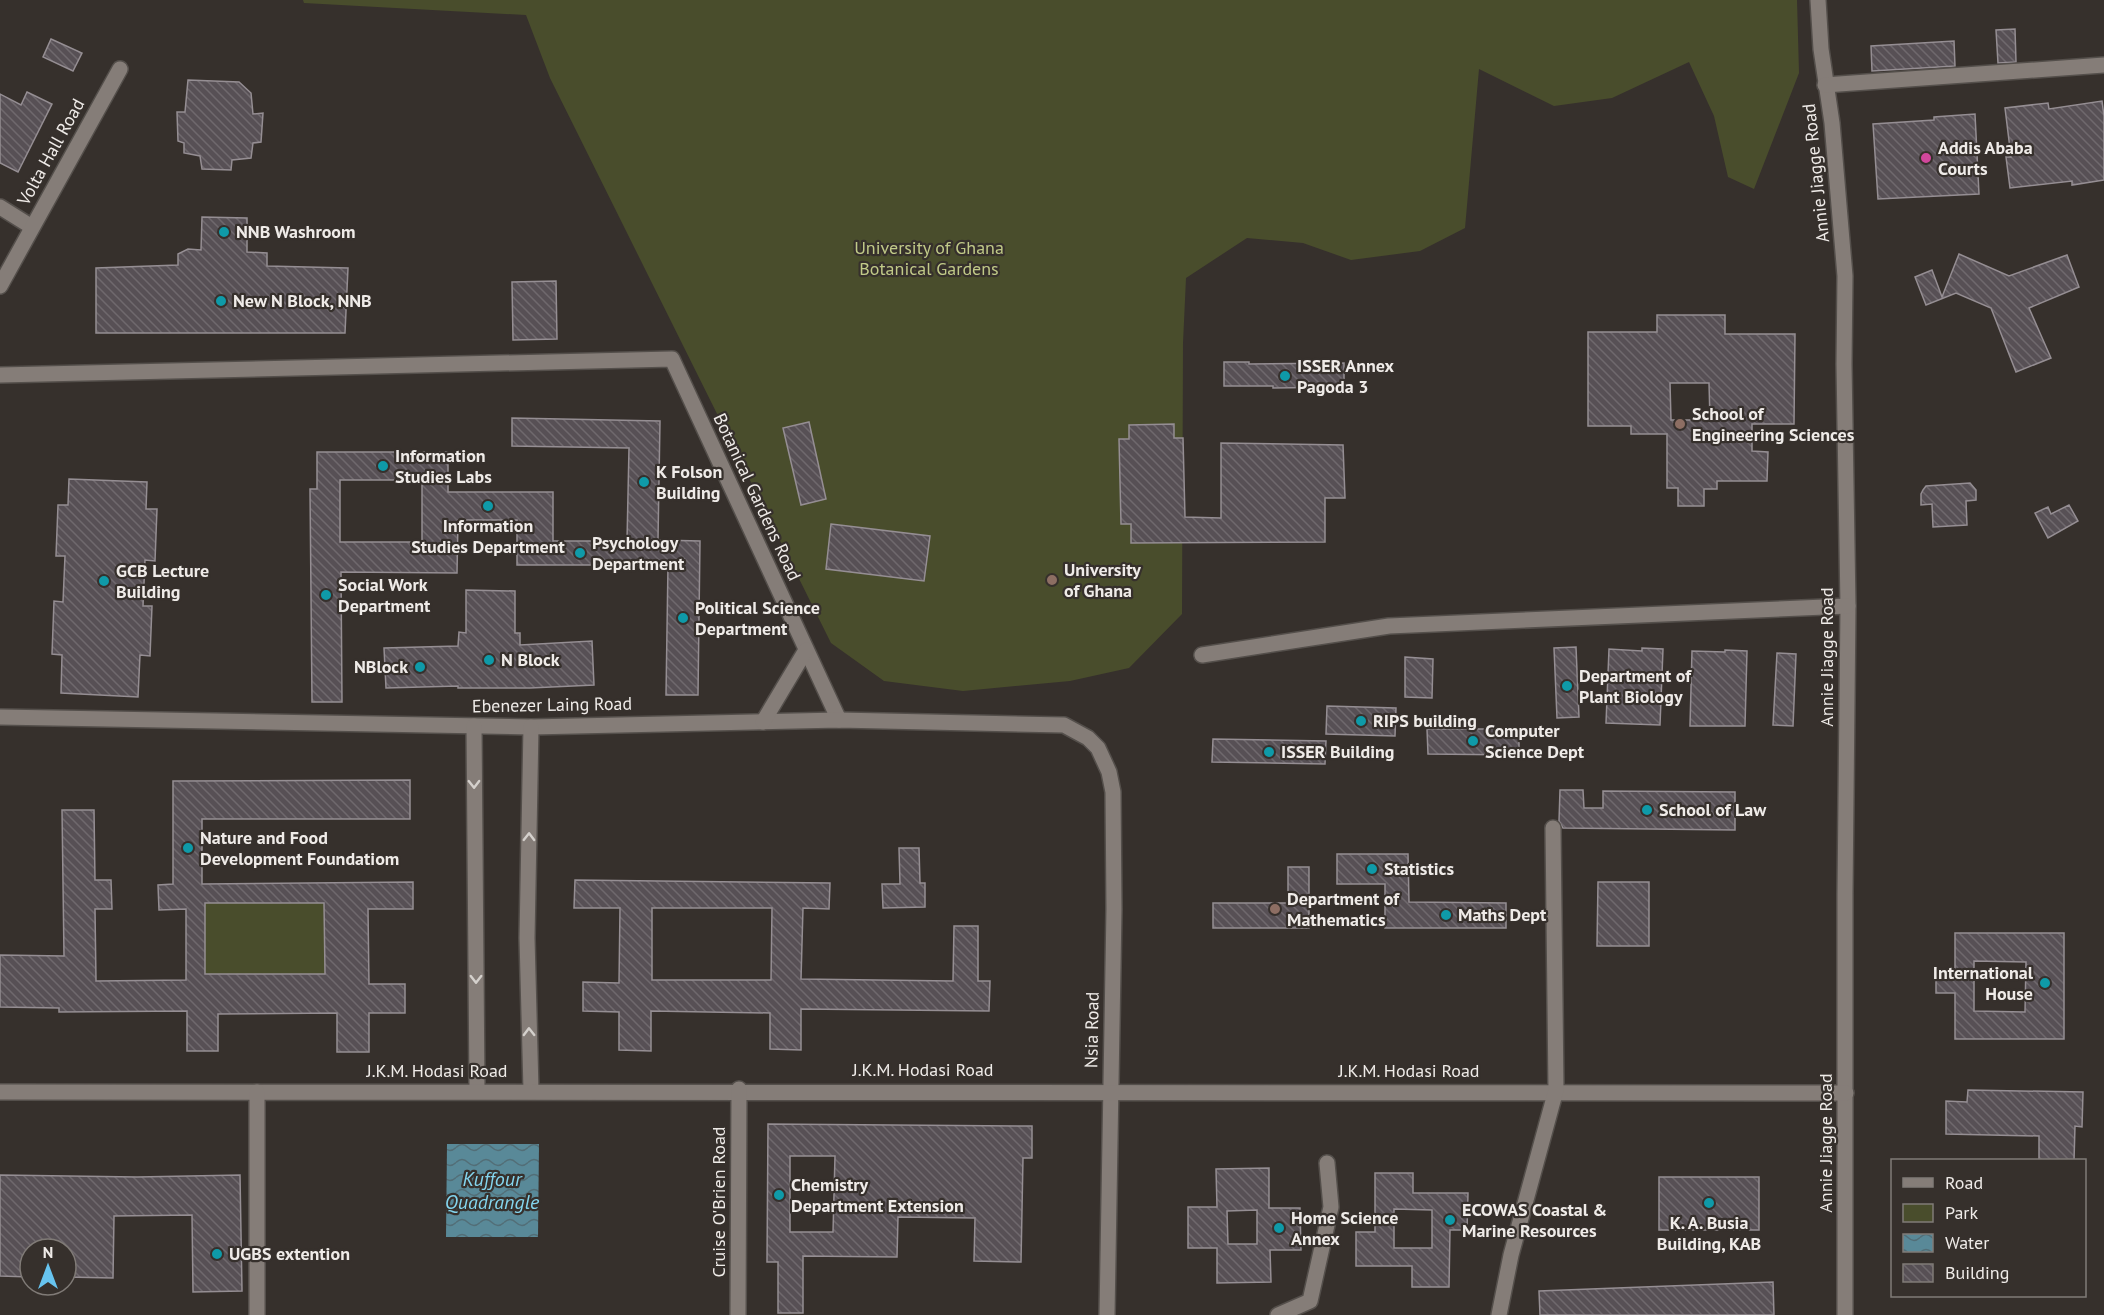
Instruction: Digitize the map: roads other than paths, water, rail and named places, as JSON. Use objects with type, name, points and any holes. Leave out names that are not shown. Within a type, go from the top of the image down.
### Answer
[{"type":"street","name":"Annie Jiagge Road","points":[[1818,0],[1825,85],[1832,123],[1845,276],[1848,606],[1845,1315]]},
{"type":"street","points":[[1825,85],[2104,65]]},
{"type":"street","name":"Volta Hall Road","points":[[0,286],[120,69]]},
{"type":"street","points":[[0,207],[32,227]]},
{"type":"street","name":"Botanical Gardens Road","points":[[0,375],[672,359],[839,720]]},
{"type":"street","points":[[1202,655],[1389,626],[1848,606]]},
{"type":"street","points":[[763,722],[807,650]]},
{"type":"street","name":"Ebenezer Laing Road","points":[[0,717],[531,727],[839,720],[1064,725],[1088,738],[1098,748]]},
{"type":"street","points":[[474,726],[477,1089]]},
{"type":"street","points":[[531,727],[527,938],[531,1090]]},
{"type":"street","name":"Nsia Road","points":[[1098,748],[1109,772],[1113,792],[1114,909],[1107,1315]]},
{"type":"street","points":[[1499,1315],[1510,1255],[1556,1090],[1553,828]]},
{"type":"street","name":"J.K.M. Hodasi Road","points":[[0,1092],[739,1089],[1556,1090],[1846,1093]]},
{"type":"street","name":"Cruise O'Brien Road","points":[[738,1315],[739,1089]]},
{"type":"street","points":[[257,1092],[257,1315]]},
{"type":"street","points":[[1278,1315],[1310,1301],[1331,1207],[1327,1163]]},
{"type":"water","name":"Kuffour Quadrangle","points":[[447,1144],[539,1144],[538,1237],[446,1237]]},
{"type":"place","name":"Addis Ababa Courts","points":[[1926,158]]},
{"type":"place","name":"NNB Washroom","points":[[224,232]]},
{"type":"place","name":"New N Block, NNB","points":[[221,301]]},
{"type":"place","name":"ISSER Annex Pagoda 3","points":[[1285,376]]},
{"type":"place","name":"School of Engineering Sciences","points":[[1680,424]]},
{"type":"place","name":"Information Studies Labs","points":[[383,466]]},
{"type":"place","name":"K Folson Building","points":[[644,482]]},
{"type":"place","name":"Information Studies Department","points":[[488,506]]},
{"type":"place","name":"Psychology Department","points":[[580,553]]},
{"type":"place","name":"University of Ghana","points":[[1052,580]]},
{"type":"place","name":"GCB Lecture Building","points":[[104,581]]},
{"type":"place","name":"Social Work Department","points":[[326,595]]},
{"type":"place","name":"Political Science Department","points":[[683,618]]},
{"type":"place","name":"N Block","points":[[489,660]]},
{"type":"place","name":"NBlock","points":[[420,667]]},
{"type":"place","name":"Department of Plant Biology","points":[[1567,686]]},
{"type":"place","name":"RIPS building","points":[[1361,721]]},
{"type":"place","name":"Computer Science Dept","points":[[1473,741]]},
{"type":"place","name":"ISSER Building","points":[[1269,752]]},
{"type":"place","name":"School of Law","points":[[1647,810]]},
{"type":"place","name":"Nature and Food Development Foundatiom","points":[[188,848]]},
{"type":"place","name":"Statistics","points":[[1372,869]]},
{"type":"place","name":"Department of Mathematics","points":[[1275,909]]},
{"type":"place","name":"Maths Dept","points":[[1446,915]]},
{"type":"place","name":"International House","points":[[2045,983]]},
{"type":"place","name":"Chemistry Department Extension","points":[[779,1195]]},
{"type":"place","name":"K. A. Busia Building, KAB","points":[[1709,1203]]},
{"type":"place","name":"ECOWAS Coastal & Marine Resources","points":[[1450,1220]]},
{"type":"place","name":"Home Science Annex","points":[[1279,1228]]},
{"type":"place","name":"UGBS extention","points":[[217,1254]]},
{"type":"park label","name":"University of Ghana Botanical Gardens","points":[[929,258]]}]
